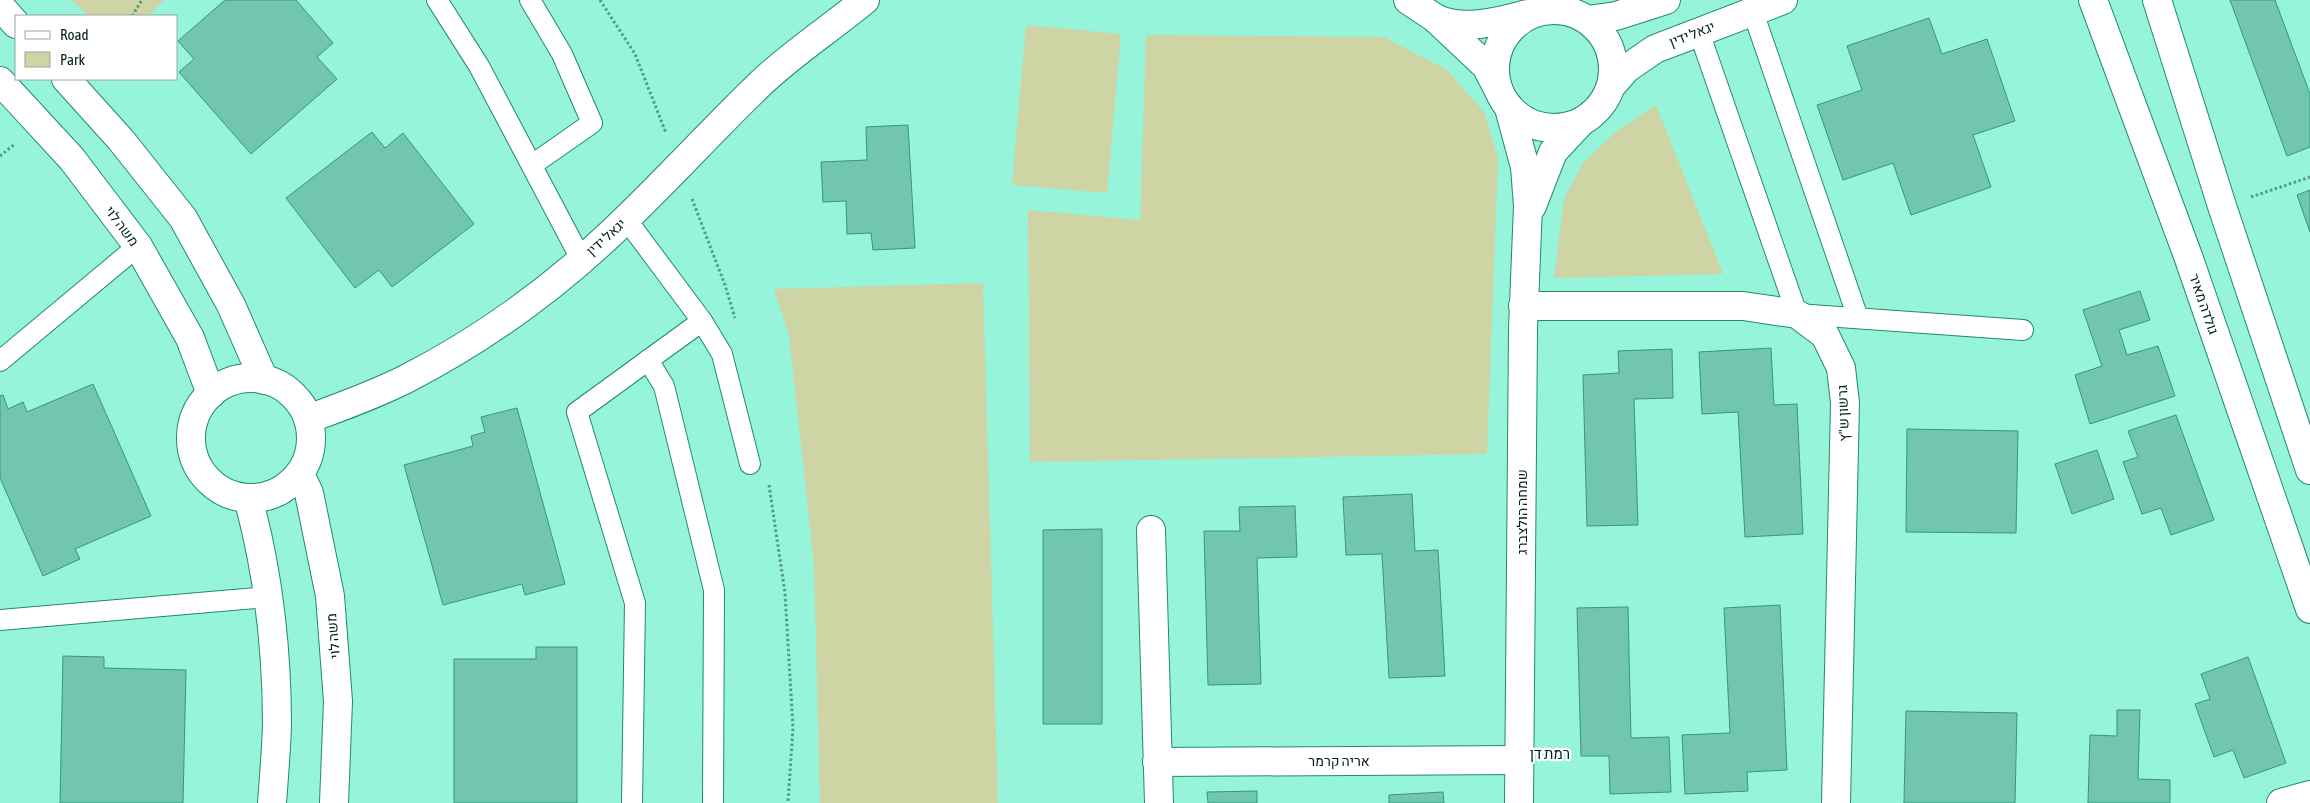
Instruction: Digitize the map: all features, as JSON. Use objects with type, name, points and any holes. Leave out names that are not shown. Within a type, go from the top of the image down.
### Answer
[{"type":"street","name":"יגאל ידין","points":[[308,419],[370,396],[450,355],[498,324],[549,286],[626,219],[760,84],[865,0]]},
{"type":"street","points":[[1408,0],[1435,18],[1486,66],[1504,99],[1524,120],[1542,127],[1562,128],[1581,122],[1594,113],[1606,100],[1612,85],[1614,66],[1611,48],[1602,32],[1588,20],[1571,12],[1552,9],[1480,24],[1459,24],[1444,22],[1435,18]]},
{"type":"street","points":[[1588,20],[1616,16],[1666,0]]},
{"type":"street","name":"יגאל ידין","points":[[1612,85],[1640,58],[1674,41],[1783,0]]},
{"type":"street","name":"גולדה מאיר","points":[[2094,0],[2188,256],[2310,609]]},
{"type":"street","points":[[2156,0],[2310,470]]},
{"type":"street","points":[[0,6],[15,23]]},
{"type":"street","points":[[1504,99],[1494,72],[1497,53],[1504,36],[1517,22],[1533,13]]},
{"type":"street","name":"משה לוי","points":[[0,80],[72,159],[138,246],[190,338],[211,394]]},
{"type":"street","points":[[67,80],[121,140],[183,218],[231,305],[264,380]]},
{"type":"street","name":"שמחה הולצברג","points":[[1504,99],[1525,167],[1527,222],[1523,306],[1519,803]]},
{"type":"street","name":"שמחה הולצברג","points":[[1527,222],[1553,152],[1581,122]]},
{"type":"street","name":"גרשון ש\"ץ","points":[[1523,306],[1743,306],[1797,314],[1825,335],[1841,368],[1846,403],[1836,803]]},
{"type":"street","points":[[249,378],[264,380],[290,392],[300,403],[308,419],[311,446],[300,474],[277,492],[262,497],[248,498],[230,494],[215,486],[203,474],[194,458],[191,441],[193,423],[200,407],[211,394],[236,380],[249,378]]},
{"type":"street","name":"משה לוי","points":[[300,474],[309,493],[330,596],[338,700],[334,803]]},
{"type":"street","points":[[248,498],[256,529],[272,628],[277,726],[272,803]]},
{"type":"street","points":[[1150,530],[1159,803]]},
{"type":"street","name":"אריה קרמר","points":[[1157,762],[1520,760]]},
{"type":"street","points":[[2281,803],[2310,794]]},
{"type":"lane","points":[[437,0],[479,66],[581,259]]},
{"type":"lane","points":[[530,0],[562,54],[592,123],[532,164]]},
{"type":"lane","points":[[1752,12],[1858,318]]},
{"type":"lane","points":[[1699,32],[1797,314],[2023,330]]},
{"type":"lane","points":[[626,219],[702,321],[722,354],[750,464]]},
{"type":"lane","points":[[0,361],[138,246]]},
{"type":"lane","points":[[632,803],[635,603],[577,412],[702,321]]},
{"type":"lane","points":[[648,360],[664,386],[714,590],[713,803]]},
{"type":"lane","points":[[0,620],[267,597]]},
{"type":"path","points":[[133,15],[142,0]]},
{"type":"path","points":[[2222,206],[2310,177]]},
{"type":"green space","points":[[71,0],[164,0],[149,15],[88,15]]},
{"type":"green space","points":[[1026,25],[1121,34],[1107,193],[1012,185]]},
{"type":"green space","points":[[1146,35],[1384,37],[1447,70],[1484,112],[1498,158],[1487,454],[1030,462],[1028,210],[1140,220]]},
{"type":"green space","points":[[1656,105],[1723,274],[1554,278],[1564,199],[1583,163],[1617,131]]},
{"type":"green space","points":[[983,283],[998,803],[820,803],[814,565],[789,335],[774,289]]},
{"type":"building","points":[[225,0],[296,0],[333,43],[317,57],[337,79],[251,154],[179,72],[194,59],[178,41]]},
{"type":"building","points":[[2230,0],[2275,0],[2310,94],[2310,147],[2287,156]]},
{"type":"building","points":[[1929,18],[1942,54],[1987,39],[2015,121],[1973,135],[1991,187],[1911,215],[1893,163],[1843,180],[1817,105],[1862,90],[1847,46]]},
{"type":"building","points":[[908,125],[915,248],[873,250],[871,233],[847,234],[846,201],[823,202],[821,162],[867,160],[866,127]]},
{"type":"building","points":[[372,132],[385,148],[403,133],[474,224],[392,287],[379,270],[355,288],[286,198]]},
{"type":"building","points":[[2310,190],[2310,232],[2297,195]]},
{"type":"building","points":[[2140,291],[2150,320],[2119,330],[2127,355],[2158,346],[2175,396],[2090,424],[2075,375],[2102,366],[2083,310]]},
{"type":"building","points":[[1771,348],[1774,405],[1797,404],[1803,534],[1745,537],[1738,412],[1702,414],[1699,352]]},
{"type":"building","points":[[1672,349],[1673,398],[1634,399],[1638,525],[1587,526],[1583,375],[1619,373],[1618,351]]},
{"type":"building","points":[[93,384],[151,516],[75,549],[80,559],[43,576],[0,478],[0,396],[3,395],[8,409],[23,402],[27,412]]},
{"type":"building","points":[[517,408],[565,584],[525,595],[522,584],[443,605],[404,465],[473,446],[471,436],[485,432],[481,417]]},
{"type":"building","points":[[2176,415],[2214,520],[2171,535],[2161,508],[2142,514],[2123,462],[2138,457],[2128,431]]},
{"type":"building","points":[[1907,429],[2018,431],[2016,533],[1906,532]]},
{"type":"building","points":[[2097,450],[2114,499],[2072,514],[2055,464]]},
{"type":"building","points":[[1412,494],[1415,551],[1438,550],[1445,676],[1389,678],[1382,554],[1346,555],[1343,497]]},
{"type":"building","points":[[1295,506],[1297,557],[1257,558],[1261,684],[1208,685],[1204,531],[1240,531],[1239,507]]},
{"type":"building","points":[[1102,529],[1102,724],[1043,724],[1043,530]]},
{"type":"building","points":[[1780,605],[1787,770],[1747,772],[1748,791],[1685,794],[1682,735],[1730,733],[1724,608]]},
{"type":"building","points":[[1628,607],[1631,738],[1669,737],[1671,792],[1610,794],[1609,756],[1581,756],[1577,608]]},
{"type":"building","points":[[536,647],[577,647],[577,803],[454,803],[454,659],[536,659]]},
{"type":"building","points":[[63,656],[104,657],[104,668],[186,670],[183,803],[60,803]]},
{"type":"building","points":[[2248,657],[2286,763],[2244,778],[2233,750],[2214,757],[2195,704],[2210,699],[2201,674]]},
{"type":"building","points":[[2117,710],[2140,710],[2138,779],[2170,780],[2170,803],[2088,803],[2090,735],[2117,736]]},
{"type":"building","points":[[1906,711],[2017,713],[2015,803],[1904,803]]},
{"type":"building","points":[[1257,791],[1257,803],[1208,803],[1207,792]]},
{"type":"building","points":[[1443,792],[1444,803],[1389,803],[1389,795]]},
{"type":"district","name":"רמת דן","points":[[1550,754]]}]
